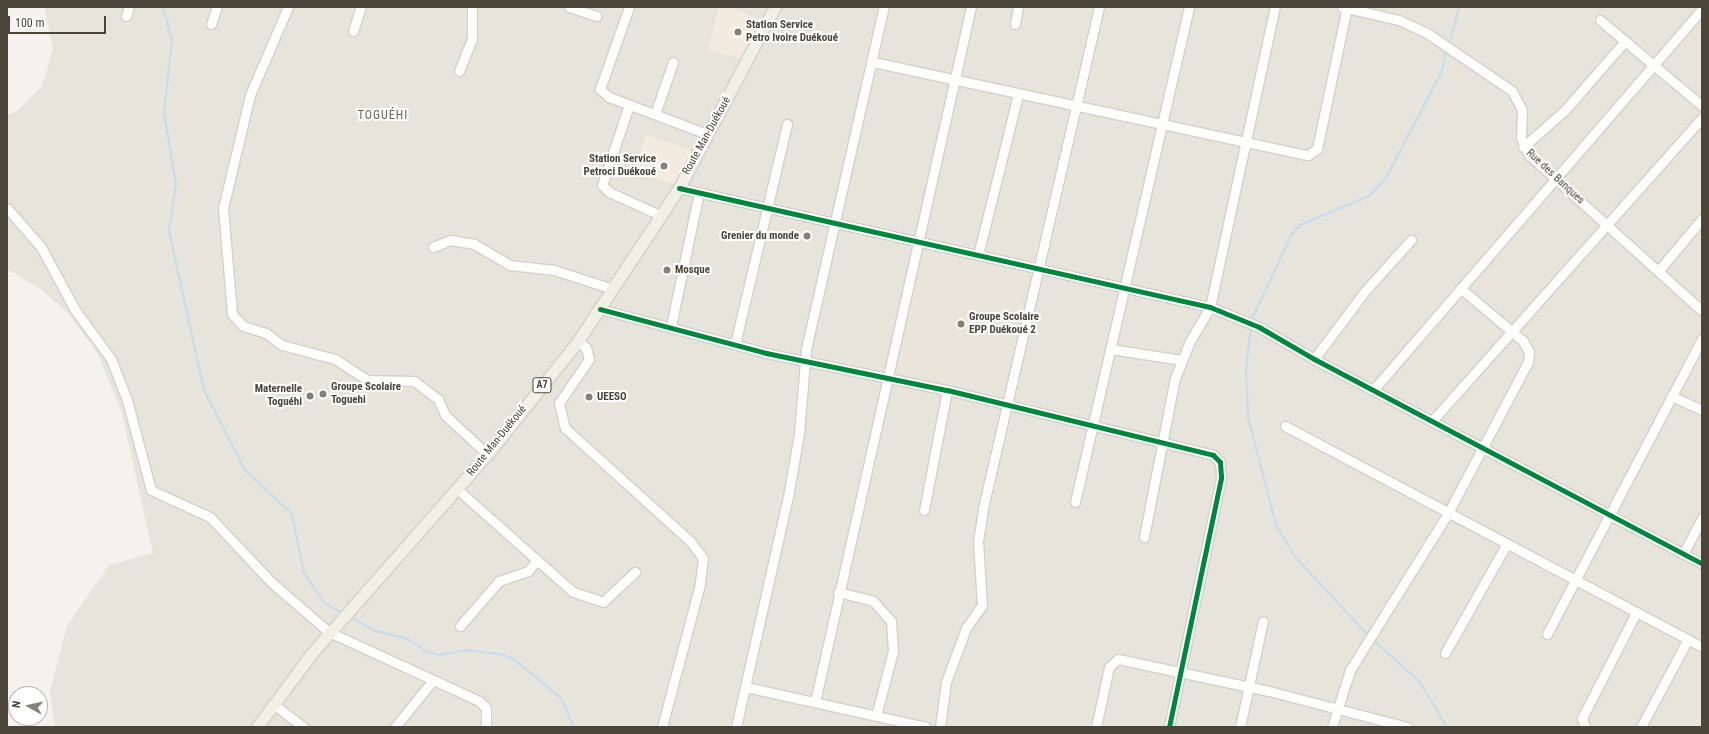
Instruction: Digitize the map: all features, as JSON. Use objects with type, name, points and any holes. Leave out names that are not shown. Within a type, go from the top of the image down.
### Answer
[{"type":"main road","name":"Route Man-Duékoué","points":[[257,727],[329,632],[487,454],[578,341],[662,216],[679,188],[775,7]]},
{"type":"street","points":[[126,16],[129,7]]},
{"type":"street","points":[[211,24],[217,7]]},
{"type":"street","points":[[288,7],[250,95],[223,208],[232,314],[243,326],[266,333],[282,345],[335,358],[367,380],[414,381],[438,399],[445,415],[487,454]]},
{"type":"street","points":[[353,31],[362,7]]},
{"type":"street","points":[[459,71],[472,39],[472,7]]},
{"type":"street","points":[[569,7],[597,16]]},
{"type":"street","points":[[629,7],[600,87],[604,94],[707,134]]},
{"type":"street","points":[[736,727],[794,466],[804,361],[873,62],[884,7]]},
{"type":"street","points":[[815,702],[838,592],[917,243],[956,79],[971,7]]},
{"type":"street","points":[[1015,24],[1018,7]]},
{"type":"street","points":[[940,727],[946,682],[966,628],[982,605],[980,524],[1078,105],[1099,7]]},
{"type":"street","points":[[1075,502],[1126,288],[1189,7]]},
{"type":"street","points":[[1144,537],[1181,360],[1210,307],[1275,7]]},
{"type":"street","points":[[873,62],[956,79],[1018,94],[1078,105],[1302,155],[1314,153],[1345,7]]},
{"type":"street","name":"Rue des Banques","points":[[1345,7],[1399,20],[1427,33],[1512,91],[1522,110],[1523,147],[1702,311]]},
{"type":"street","points":[[1374,389],[1460,288],[1558,180],[1701,12]]},
{"type":"street","points":[[1600,20],[1702,106]]},
{"type":"street","points":[[1523,147],[1564,111],[1625,41]]},
{"type":"street","points":[[655,114],[673,62]]},
{"type":"street","points":[[978,255],[1018,94]]},
{"type":"street","points":[[630,105],[602,184],[609,192],[662,216]]},
{"type":"street","points":[[1432,421],[1702,118]]},
{"type":"street","points":[[735,344],[787,124]]},
{"type":"street","points":[[679,188],[836,225],[1040,268],[1210,307],[1259,327],[1314,359],[1374,389],[1484,450],[1702,564]]},
{"type":"street","points":[[671,326],[699,192]]},
{"type":"street","points":[[7,208],[38,243],[75,310],[111,359],[128,404],[151,490],[210,517],[271,582],[329,632],[479,701],[486,708],[486,727]]},
{"type":"street","points":[[1659,270],[1702,219]]},
{"type":"street","points":[[433,247],[450,240],[474,244],[510,265],[554,270],[613,289]]},
{"type":"street","points":[[1314,359],[1365,291],[1411,240]]},
{"type":"street","points":[[1332,727],[1336,708],[1350,670],[1448,513],[1484,450],[1528,362],[1528,348],[1512,332],[1460,288]]},
{"type":"street","points":[[600,309],[804,361],[947,390],[1164,441],[1206,452],[1217,459],[1222,469],[1182,671],[1169,727]]},
{"type":"street","points":[[1547,634],[1702,339]]},
{"type":"street","points":[[578,341],[586,348],[589,359],[559,403],[566,428],[690,541],[703,558],[700,584],[662,727]]},
{"type":"street","points":[[1111,349],[1181,360]]},
{"type":"street","points":[[924,510],[947,390]]},
{"type":"street","points":[[1672,396],[1702,410]]},
{"type":"street","points":[[1285,426],[1573,582],[1702,647]]},
{"type":"street","points":[[457,488],[573,592],[603,602],[635,572]]},
{"type":"street","points":[[1683,554],[1702,518]]},
{"type":"street","points":[[1445,653],[1506,545]]},
{"type":"street","points":[[460,626],[498,581],[528,571],[537,560]]},
{"type":"street","points":[[838,592],[873,601],[891,620],[892,651],[876,716]]},
{"type":"street","points":[[1585,727],[1582,718],[1636,613]]},
{"type":"street","points":[[1240,727],[1263,621]]},
{"type":"street","points":[[1641,727],[1688,639]]},
{"type":"street","points":[[1096,727],[1113,661],[1182,671],[1249,686],[1407,727]]},
{"type":"street","points":[[395,727],[433,680]]},
{"type":"street","points":[[746,687],[926,727]]},
{"type":"street","points":[[273,704],[304,727]]},
{"type":"shaded area","points":[[44,7],[1702,7],[1702,727],[55,727],[50,691],[67,626],[109,565],[153,553],[121,410],[97,353],[69,314],[39,288],[7,269],[7,115],[19,110],[42,86],[53,49]]},
{"type":"shaded area","points":[[719,7],[732,7],[762,21],[745,59],[708,50]]},
{"type":"shaded area","points":[[646,135],[696,152],[676,185],[634,171]]},
{"type":"shaded area","name":"Groupe Scolaire EPP Duékoué 2","points":[[923,250],[1022,271],[1026,278],[1000,394],[895,370]]},
{"type":"waterway","points":[[163,7],[172,40],[164,113],[176,184],[169,231],[204,390],[245,470],[292,514],[304,573],[324,603],[342,613]]},
{"type":"waterway","points":[[1449,45],[1459,7]]},
{"type":"waterway","points":[[1251,321],[1292,234],[1300,225],[1369,196],[1386,178],[1441,73],[1447,51]]},
{"type":"waterway","points":[[1251,327],[1246,369],[1248,417],[1276,525],[1295,557],[1369,636]]},
{"type":"waterway","points":[[349,616],[373,630],[407,639],[428,652],[440,655],[465,650],[504,655],[515,660],[561,698],[574,727]]},
{"type":"waterway","points":[[1372,639],[1419,681],[1447,727]]},
{"type":"cycle path","points":[[679,188],[1210,307],[1259,327],[1314,359],[1702,564]]},
{"type":"cycle path","points":[[600,309],[766,353],[947,390],[1213,455],[1220,462],[1221,478],[1169,727]]},
{"type":"place","name":"Station Service Petro Ivoire Duékoué","points":[[738,32]]},
{"type":"place","name":"Station Service Petroci Duékoué","points":[[664,166]]},
{"type":"place","name":"Grenier du monde","points":[[807,236]]},
{"type":"place","name":"Mosque","points":[[667,270]]},
{"type":"place","name":"Groupe Scolaire EPP Duékoué 2","points":[[961,324]]},
{"type":"place","name":"Groupe Scolaire Toguehi","points":[[323,394]]},
{"type":"place","name":"Maternelle Toguéhi","points":[[310,396]]},
{"type":"place","name":"UEESO","points":[[589,397]]},
{"type":"district","name":"TOGUÉHI","points":[[383,116]]}]
